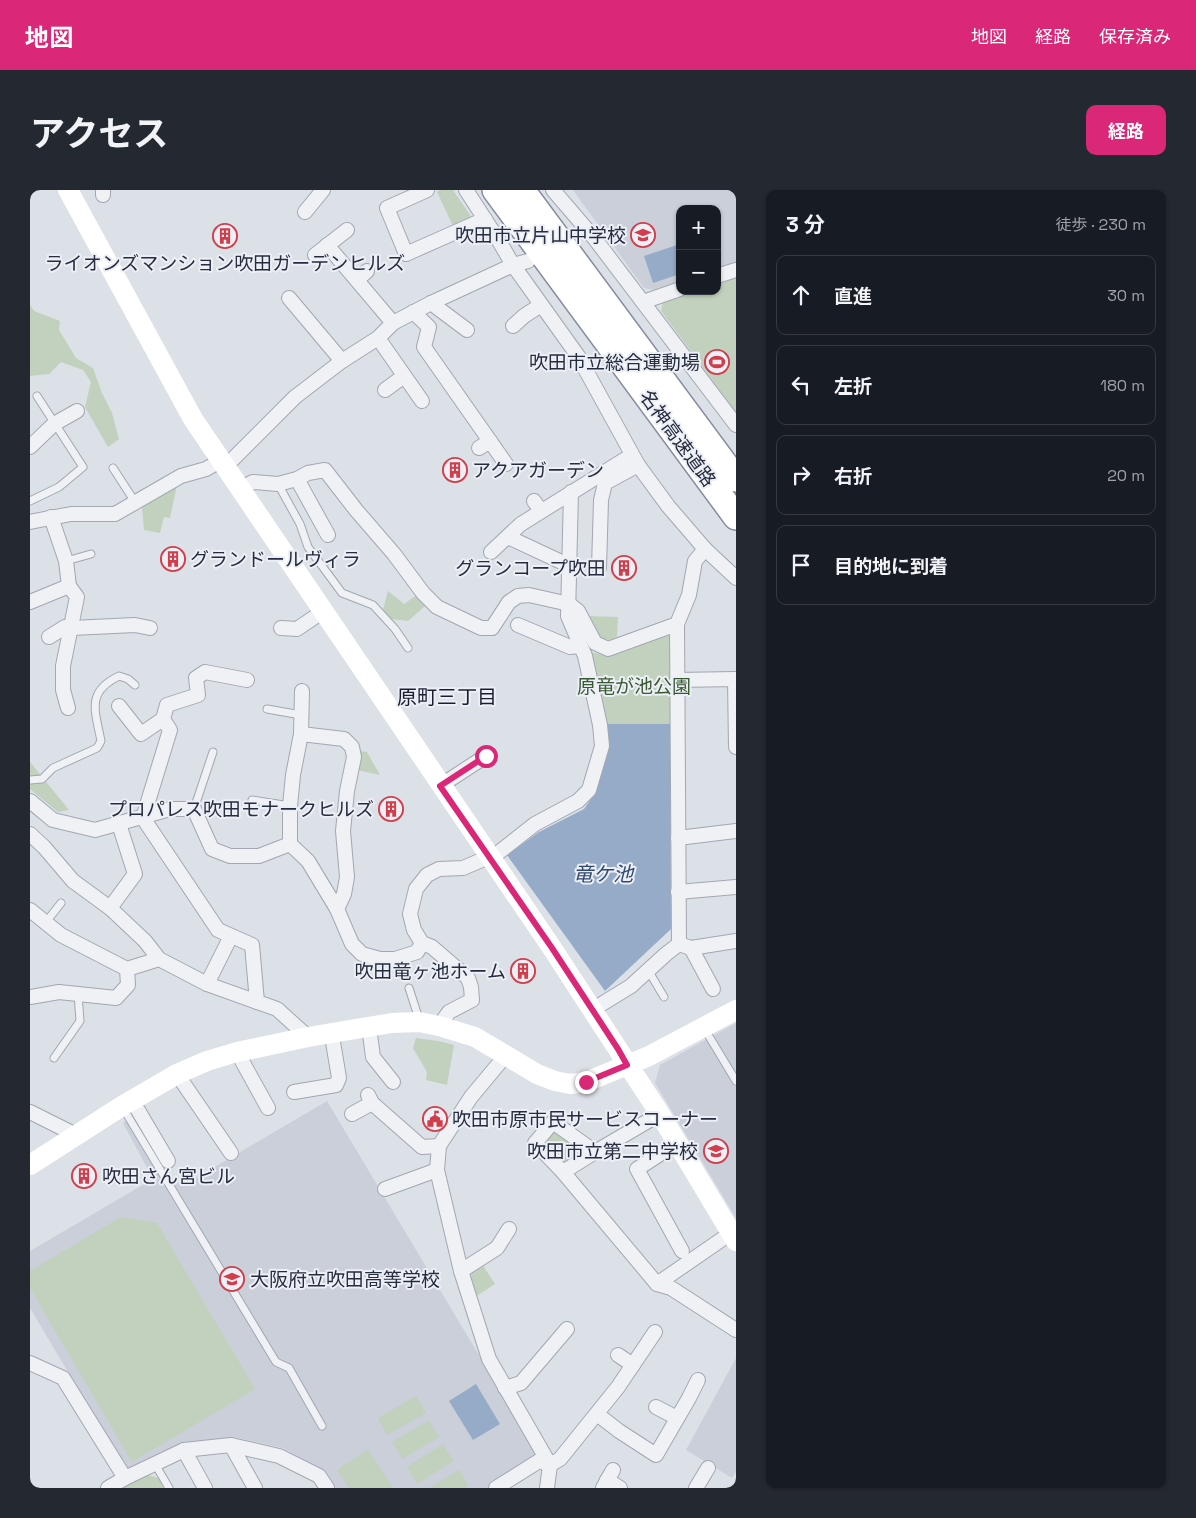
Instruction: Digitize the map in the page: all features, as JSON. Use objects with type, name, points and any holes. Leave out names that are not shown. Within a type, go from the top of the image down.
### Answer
[{"type":"highway","name":"名神高速道路","points":[[495,190],[736,517]]},
{"type":"highway","name":"名神高速道路","points":[[522,190],[736,479]]},
{"type":"street","points":[[68,190],[193,419],[618,1049],[660,1114],[734,1237],[657,1284]]},
{"type":"street","points":[[305,212],[323,190]]},
{"type":"street","points":[[426,190],[387,208],[406,254],[485,220]]},
{"type":"street","points":[[466,190],[513,265],[578,356],[635,460],[668,506],[705,549],[736,578]]},
{"type":"street","points":[[552,190],[595,239],[736,425]]},
{"type":"street","points":[[315,255],[346,230]]},
{"type":"street","points":[[581,245],[595,239]]},
{"type":"street","points":[[327,245],[362,276],[393,323]]},
{"type":"street","points":[[30,522],[71,514],[115,514],[181,476],[231,461],[295,397],[342,361],[378,338],[393,323],[513,265],[528,261]]},
{"type":"street","points":[[721,275],[736,270]]},
{"type":"street","points":[[643,302],[676,290]]},
{"type":"street","points":[[289,298],[342,361]]},
{"type":"street","points":[[431,303],[467,330]]},
{"type":"street","points":[[513,326],[524,316],[542,305]]},
{"type":"street","points":[[413,312],[428,327],[424,347],[484,445],[506,464]]},
{"type":"street","points":[[378,338],[422,400]]},
{"type":"street","points":[[385,390],[404,376]]},
{"type":"street","points":[[30,448],[54,424],[77,411]]},
{"type":"street","points":[[491,552],[538,506],[635,460]]},
{"type":"street","points":[[600,568],[601,500],[605,483],[635,460]]},
{"type":"street","points":[[239,489],[253,482],[278,484],[297,479],[308,473],[325,470],[394,554],[423,593],[437,607],[481,628],[492,628],[509,602],[518,596],[529,595],[569,604],[578,611],[595,643],[608,649],[677,624]]},
{"type":"street","points":[[297,479],[328,535]]},
{"type":"street","points":[[429,1024],[472,1000],[472,987],[468,978],[432,947],[422,943],[414,930],[410,914],[416,889],[427,876],[439,869],[463,868],[498,853],[535,824],[578,801],[589,790],[602,746],[594,691],[586,656],[568,616],[571,492]]},
{"type":"street","points":[[52,517],[66,561],[69,586],[77,597],[64,666],[62,690],[68,708]]},
{"type":"street","points":[[508,537],[570,566]]},
{"type":"street","points":[[705,549],[695,561],[689,595],[677,624],[678,892],[685,946],[713,989]]},
{"type":"street","points":[[30,602],[69,586]]},
{"type":"street","points":[[280,628],[298,629],[322,612]]},
{"type":"street","points":[[518,624],[541,641],[570,647],[580,646]]},
{"type":"street","points":[[49,637],[65,627],[135,625],[150,628]]},
{"type":"street","points":[[119,706],[141,734],[163,719],[167,705],[198,695],[196,678],[205,672],[247,680]]},
{"type":"street","points":[[677,680],[735,679],[736,747]]},
{"type":"street","points":[[302,691],[300,715],[302,734],[290,806],[290,844],[308,861],[337,909],[352,944],[362,954],[380,959],[395,959],[417,952],[422,943]]},
{"type":"street","points":[[143,818],[170,730],[163,719]]},
{"type":"street","points":[[302,734],[344,739],[352,747],[354,757],[347,791],[343,831],[347,877],[344,894],[337,909]]},
{"type":"street","points":[[440,786],[486,756]]},
{"type":"street","points":[[30,801],[53,820],[96,830],[170,809],[194,809],[212,849],[230,856],[259,856],[290,844]]},
{"type":"street","points":[[143,818],[218,930],[252,945],[257,1002]]},
{"type":"street","points":[[110,908],[135,874],[119,824]]},
{"type":"street","points":[[678,838],[736,831]]},
{"type":"street","points":[[30,834],[44,847],[73,881],[110,908],[145,941],[159,959],[207,984],[277,1009],[308,1038]]},
{"type":"street","points":[[678,892],[736,886]]},
{"type":"street","points":[[30,910],[61,935],[127,969],[159,959]]},
{"type":"street","points":[[207,984],[231,936]]},
{"type":"street","points":[[592,1010],[631,986],[648,970],[685,946],[736,941]]},
{"type":"street","points":[[30,997],[59,992],[116,998],[128,985],[127,969]]},
{"type":"street","points":[[30,1165],[127,1103],[177,1074],[206,1061],[237,1052],[392,1023],[429,1024],[475,1037],[537,1074],[570,1084],[586,1082],[649,1056],[736,1010]]},
{"type":"street","points":[[369,1027],[374,1057],[393,1082]]},
{"type":"street","points":[[294,1092],[336,1085],[339,1078],[331,1034]]},
{"type":"street","points":[[237,1052],[268,1108]]},
{"type":"street","points":[[504,1054],[501,1061],[471,1097],[439,1146],[437,1170],[461,1271],[489,1360],[550,1465],[547,1488]]},
{"type":"street","points":[[177,1074],[231,1154]]},
{"type":"street","points":[[352,1114],[370,1099],[422,1147],[439,1146]]},
{"type":"street","points":[[127,1103],[168,1161]]},
{"type":"street","points":[[30,1112],[76,1135]]},
{"type":"street","points":[[562,1172],[660,1114]]},
{"type":"street","points":[[595,1152],[553,1122],[535,1142],[657,1284],[672,1288],[736,1330]]},
{"type":"street","points":[[677,1143],[637,1169],[682,1250]]},
{"type":"street","points":[[385,1188],[437,1170]]},
{"type":"street","points":[[461,1271],[497,1248],[509,1229]]},
{"type":"street","points":[[505,1388],[521,1383],[567,1329]]},
{"type":"street","points":[[550,1465],[560,1459],[597,1414],[618,1387],[655,1332]]},
{"type":"street","points":[[618,1355],[633,1364]]},
{"type":"street","points":[[30,1363],[63,1378],[125,1478]]},
{"type":"street","points":[[597,1414],[656,1455],[690,1398],[698,1380]]},
{"type":"street","points":[[656,1407],[677,1418]]},
{"type":"street","points":[[108,1488],[184,1450],[231,1445],[279,1456],[319,1476],[328,1488]]},
{"type":"street","points":[[231,1445],[255,1488]]},
{"type":"street","points":[[184,1450],[205,1488]]},
{"type":"street","points":[[496,1488],[540,1461],[550,1465]]},
{"type":"street","points":[[698,1488],[708,1468]]},
{"type":"street","points":[[608,1480],[620,1488]]},
{"type":"lane","points":[[30,500],[59,487],[83,468],[38,396]]},
{"type":"lane","points":[[113,468],[135,502]]},
{"type":"lane","points":[[278,484],[300,524],[308,547],[342,593],[373,605],[395,629],[408,648]]},
{"type":"lane","points":[[66,561],[91,554]]},
{"type":"lane","points":[[30,780],[42,779],[53,768],[97,748],[101,741],[95,701],[98,691],[110,680],[119,676],[128,679],[135,686]]},
{"type":"lane","points":[[267,709],[300,715]]},
{"type":"lane","points":[[194,809],[213,752]]},
{"type":"lane","points":[[252,800],[290,806]]},
{"type":"lane","points":[[46,922],[61,903]]},
{"type":"lane","points":[[648,970],[664,997]]},
{"type":"lane","points":[[409,988],[429,1024]]},
{"type":"lane","points":[[54,1058],[80,1021],[78,994]]},
{"type":"lane","points":[[704,1027],[736,1081]]},
{"type":"lane","points":[[127,1103],[276,1362],[289,1368],[322,1426]]},
{"type":"lane","points":[[155,1464],[169,1488]]},
{"type":"shaded area","name":"吹田市立片山中学校","points":[[573,190],[736,190],[736,262],[721,267],[721,205],[676,205],[676,282],[654,290],[644,288]]},
{"type":"shaded area","name":"吹田市立第二中学校","points":[[736,1023],[736,1218],[655,1083],[660,1065]]},
{"type":"shaded area","name":"大阪府立吹田高等学校","points":[[327,1101],[538,1454],[537,1459],[487,1488],[336,1488],[322,1469],[283,1448],[234,1437],[182,1445],[153,1456],[127,1471],[30,1308],[30,1251],[153,1179],[123,1123],[136,1114],[175,1182],[184,1185]]},
{"type":"shaded area","points":[[736,1358],[736,1472],[732,1478],[686,1450]]},
{"type":"green space","points":[[440,190],[453,190],[472,218],[453,226],[437,192]]},
{"type":"green space","name":"吹田市立総合運動場","points":[[736,278],[736,412],[661,311],[663,303],[686,295],[721,295],[721,284]]},
{"type":"green space","points":[[30,305],[34,311],[60,321],[59,330],[76,358],[93,368],[112,413],[119,439],[108,447],[85,407],[91,382],[83,370],[61,362],[49,374],[30,376]]},
{"type":"green space","points":[[177,485],[170,518],[164,517],[160,533],[144,530],[142,506]]},
{"type":"green space","points":[[388,591],[404,604],[417,595],[426,605],[408,621],[391,619],[383,610]]},
{"type":"green space","points":[[587,616],[618,617],[617,637],[610,640],[603,639]]},
{"type":"green space","name":"原竜が池公園","points":[[671,631],[670,724],[605,724],[591,652],[608,656]]},
{"type":"green space","points":[[358,751],[367,752],[380,775],[357,770]]},
{"type":"green space","points":[[30,762],[69,810],[58,812],[30,789]]},
{"type":"green space","points":[[416,1038],[454,1045],[447,1085],[426,1080],[427,1072],[413,1048]]},
{"type":"green space","points":[[556,1130],[581,1148],[581,1153],[563,1164],[544,1145],[543,1140],[550,1131]]},
{"type":"green space","points":[[121,1217],[157,1223],[255,1389],[132,1462],[30,1288],[30,1271]]},
{"type":"green space","points":[[482,1264],[495,1284],[475,1297],[470,1278],[473,1272]]},
{"type":"green space","points":[[416,1396],[426,1413],[387,1435],[378,1418]]},
{"type":"green space","points":[[429,1420],[439,1437],[402,1459],[392,1442]]},
{"type":"green space","points":[[443,1444],[453,1461],[417,1484],[407,1467]]},
{"type":"green space","points":[[368,1449],[393,1488],[349,1488],[337,1470]]},
{"type":"green space","points":[[459,1470],[469,1486],[465,1488],[429,1488]]},
{"type":"green space","points":[[147,1475],[159,1478],[164,1488],[122,1488]]},
{"type":"water","points":[[676,245],[676,275],[653,283],[644,256]]},
{"type":"water","name":"竜ケ池","points":[[605,724],[670,724],[671,929],[605,991],[507,855],[539,832],[584,809],[596,792],[608,752]]},
{"type":"water","points":[[476,1384],[500,1424],[473,1440],[449,1401]]},
{"type":"place","name":"吹田市立片山中学校","points":[[643,235]]},
{"type":"place","name":"ライオンズマンション吹田ガーデンヒルズ","points":[[225,236]]},
{"type":"place","name":"吹田市立総合運動場","points":[[717,362]]},
{"type":"place","name":"アクアガーデン","points":[[455,470]]},
{"type":"place","name":"グランドールヴィラ","points":[[173,559]]},
{"type":"place","name":"グランコープ吹田","points":[[624,568]]},
{"type":"place","name":"プロパレス吹田モナークヒルズ","points":[[391,809]]},
{"type":"place","name":"吹田竜ヶ池ホーム","points":[[523,971]]},
{"type":"place","name":"吹田市原市民サービスコーナー","points":[[435,1119]]},
{"type":"place","name":"吹田市立第二中学校","points":[[716,1151]]},
{"type":"place","name":"吹田さん宮ビル","points":[[84,1176]]},
{"type":"place","name":"大阪府立吹田高等学校","points":[[232,1279]]},
{"type":"district","name":"原町三丁目","points":[[447,697]]},
{"type":"route","points":[[486,756],[440,786],[552,948],[627,1065],[586,1082]]}]
